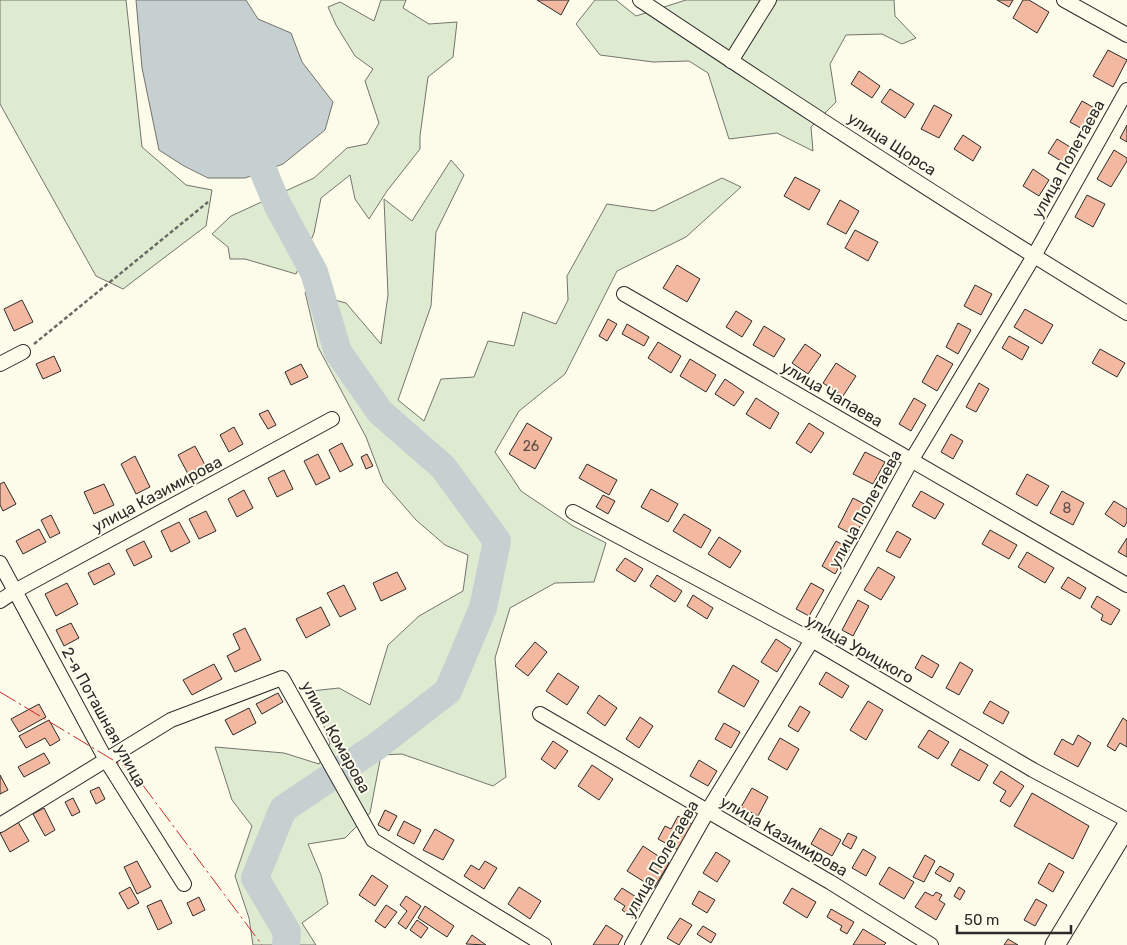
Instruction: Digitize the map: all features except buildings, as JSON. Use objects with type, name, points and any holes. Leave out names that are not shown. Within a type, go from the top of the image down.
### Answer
[{"type":"main road","points":[[1055,945],[1127,826]]},
{"type":"street","name":"улица Щорса","points":[[640,0],[731,61],[1034,256],[1127,312]]},
{"type":"street","points":[[731,61],[770,0]]},
{"type":"street","points":[[1064,0],[1127,35]]},
{"type":"street","name":"улица Полетаева","points":[[632,945],[707,812],[812,640],[912,461],[1034,256],[1127,90]]},
{"type":"street","name":"улица Чапаева","points":[[624,294],[1127,585]]},
{"type":"street","points":[[0,364],[23,352]]},
{"type":"street","name":"улица Казимирова","points":[[0,602],[14,591],[332,419]]},
{"type":"street","name":"улица Урицкого","points":[[573,512],[812,640],[1033,770],[1127,820]]},
{"type":"street","name":"2-я Поташная улица","points":[[0,563],[106,760],[184,884]]},
{"type":"street","name":"улица Комарова","points":[[0,825],[171,720],[282,678],[373,840],[544,945]]},
{"type":"street","name":"улица Казимирова","points":[[540,714],[830,882],[932,945]]},
{"type":"path","points":[[23,352],[208,202]]},
{"type":"green space","points":[[0,0],[126,0],[142,147],[186,185],[212,190],[206,226],[123,289],[96,276],[0,104]]},
{"type":"green space","points":[[381,0],[406,0],[403,8],[429,24],[457,22],[453,57],[428,77],[420,149],[387,191],[369,219],[355,199],[350,175],[321,198],[314,233],[296,274],[245,259],[230,259],[228,247],[212,234],[231,216],[314,178],[347,148],[367,144],[379,123],[365,81],[373,69],[355,56],[336,25],[328,7],[340,2],[374,21]]},
{"type":"green space","points":[[595,0],[616,0],[636,16],[686,0],[894,0],[895,16],[916,38],[902,44],[882,34],[846,35],[830,64],[836,102],[811,127],[813,151],[777,133],[729,139],[708,73],[689,61],[653,62],[600,55],[576,24]]},
{"type":"green space","points":[[451,160],[464,175],[436,232],[431,306],[398,400],[424,421],[441,379],[474,377],[488,341],[514,346],[523,312],[556,324],[568,300],[567,276],[607,204],[654,211],[722,178],[741,187],[686,237],[617,271],[565,374],[519,411],[495,452],[521,491],[573,526],[606,543],[594,582],[555,583],[510,608],[495,658],[506,777],[493,786],[402,754],[381,755],[370,813],[345,838],[308,844],[321,875],[328,904],[302,923],[316,945],[253,945],[249,918],[235,876],[252,826],[232,800],[215,747],[284,753],[319,764],[330,743],[311,691],[339,688],[370,705],[388,645],[419,616],[463,591],[468,555],[445,545],[416,520],[383,482],[366,437],[318,347],[305,292],[346,303],[381,344],[388,295],[384,199],[412,221]]},
{"type":"shaded area","points":[[136,0],[246,0],[258,19],[291,33],[302,62],[333,102],[325,130],[283,164],[245,178],[208,178],[159,150],[142,68]]},
{"type":"waterway","points":[[249,136],[277,204],[314,272],[338,352],[380,412],[443,467],[497,541],[483,608],[448,691],[377,746],[283,809],[255,878],[287,932],[286,945]]},
{"type":"power","points":[[0,692],[133,772],[262,945]]}]
